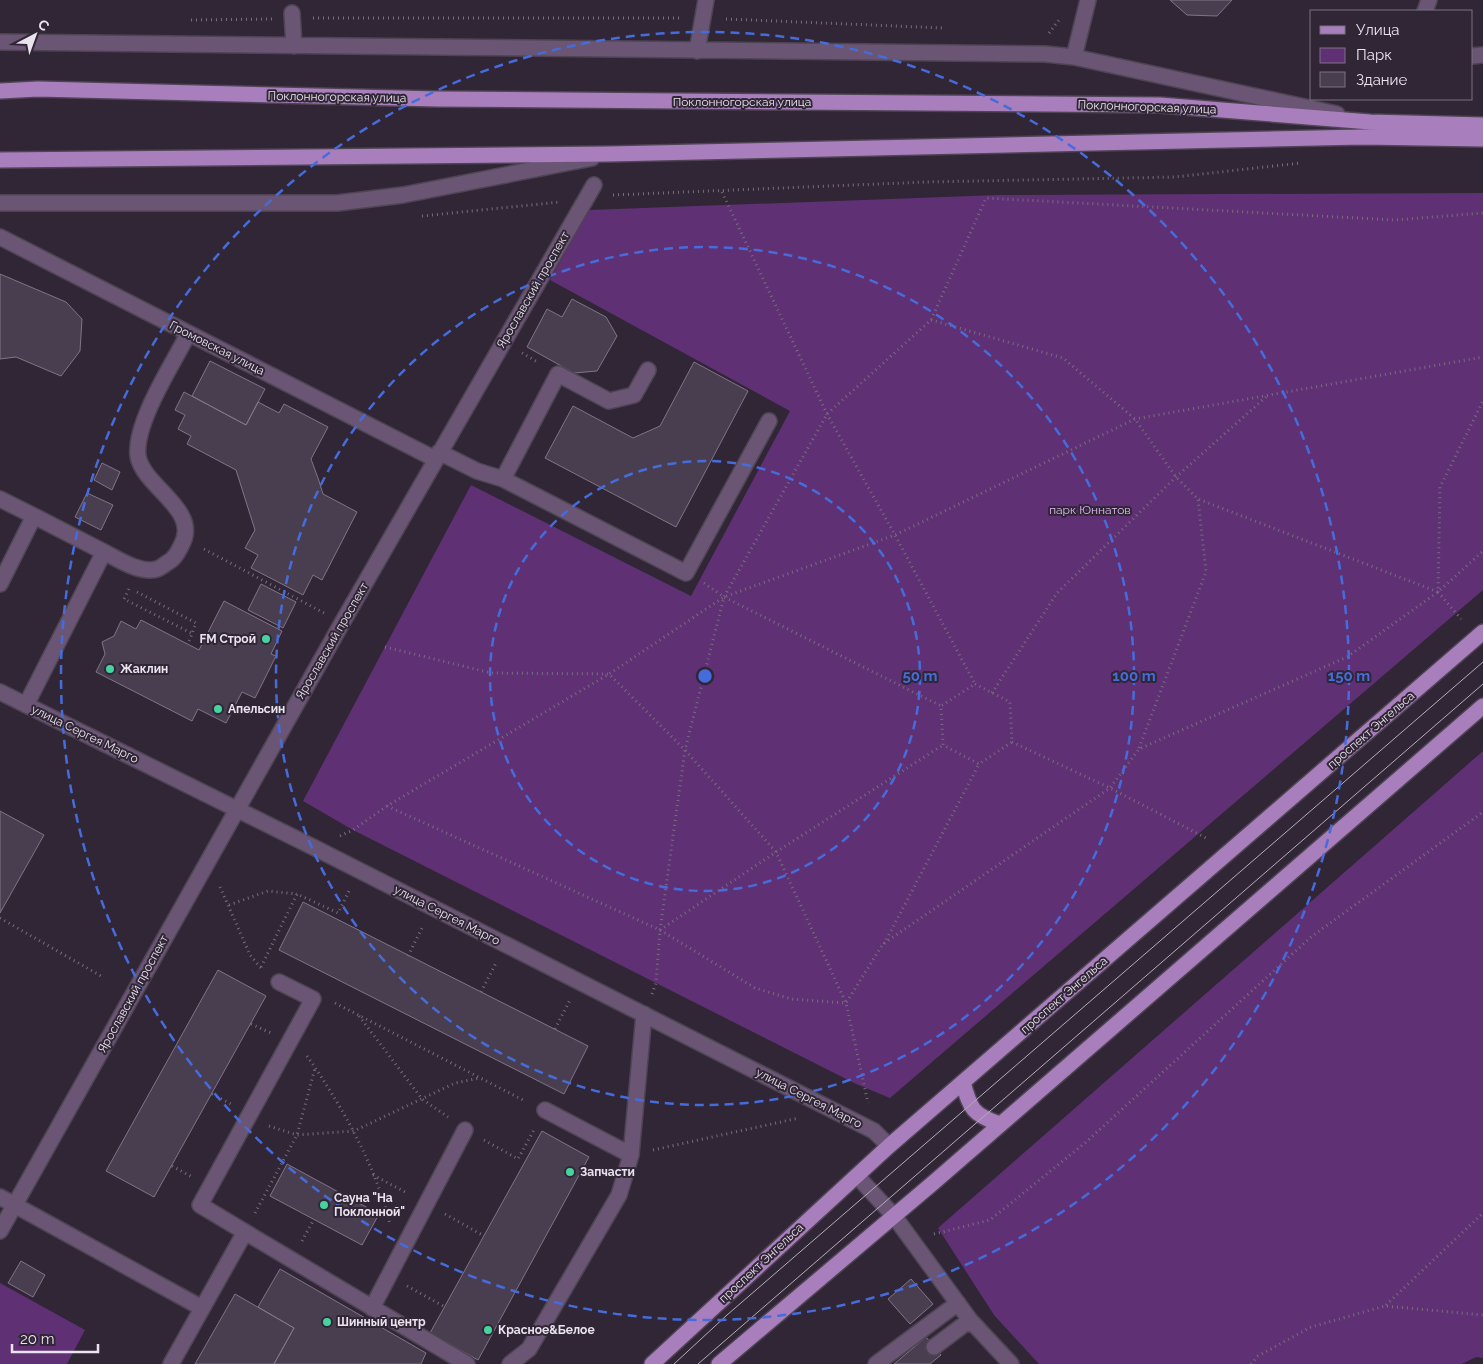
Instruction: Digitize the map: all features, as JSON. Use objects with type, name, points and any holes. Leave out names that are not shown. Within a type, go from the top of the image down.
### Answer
[{"type":"main road","name":"Поклонногорская улица","points":[[0,91],[38,89],[437,100],[1160,105],[1370,122],[1483,125]]},
{"type":"main road","points":[[0,160],[609,154],[1354,137],[1483,139]]},
{"type":"main road","name":"проспект Энгельса","points":[[652,1364],[889,1146],[1483,632]]},
{"type":"main road","points":[[719,1364],[894,1216],[1483,706]]},
{"type":"main road","points":[[963,1082],[969,1105],[981,1118],[1000,1124]]},
{"type":"street","points":[[697,50],[706,0]]},
{"type":"street","points":[[1074,57],[1088,0]]},
{"type":"street","points":[[292,16],[294,46]]},
{"type":"street","points":[[0,42],[1045,54],[1074,57],[1370,122]]},
{"type":"street","points":[[0,203],[337,203],[403,195],[609,154]]},
{"type":"street","name":"Ярославский проспект","points":[[0,1231],[437,455],[594,185]]},
{"type":"street","name":"Громовская улица","points":[[0,237],[188,334],[437,455],[477,472],[503,479],[686,573]]},
{"type":"street","points":[[0,499],[136,567],[157,569],[174,558],[185,539],[183,519],[170,499],[147,477],[138,457],[138,436],[145,417],[188,334]]},
{"type":"street","points":[[503,479],[558,374],[609,401],[634,395],[648,370]]},
{"type":"street","points":[[686,573],[769,421]]},
{"type":"street","points":[[0,584],[34,516]]},
{"type":"street","points":[[26,706],[104,552]]},
{"type":"street","name":"улица Сергея Марго","points":[[0,692],[316,848],[874,1131],[889,1146]]},
{"type":"street","points":[[274,977],[313,999],[200,1205],[372,1308],[445,1359],[467,1364]]},
{"type":"street","points":[[510,1364],[529,1349],[619,1195],[631,1155],[644,1014]]},
{"type":"street","points":[[545,1110],[631,1155]]},
{"type":"street","points":[[372,1308],[465,1130]]},
{"type":"street","points":[[856,1176],[914,1240],[970,1320],[1011,1364]]},
{"type":"street","points":[[0,1197],[202,1308]]},
{"type":"street","points":[[171,1364],[244,1232]]},
{"type":"street","points":[[876,1364],[958,1303]]},
{"type":"street","points":[[934,1347],[970,1320]]},
{"type":"path","points":[[183,20],[292,16],[702,18],[950,28]]},
{"type":"path","points":[[1039,32],[1049,33]]},
{"type":"path","points":[[605,196],[926,182],[1176,177],[1308,162]]},
{"type":"path","points":[[722,192],[827,414],[975,684],[1010,702],[1012,742]]},
{"type":"path","points":[[403,195],[403,218],[568,201]]},
{"type":"path","points":[[644,1014],[656,983],[660,930],[685,750],[724,597],[827,414],[931,320],[986,198],[1394,220],[1483,213]]},
{"type":"path","points":[[931,320],[1063,358],[1135,419],[1176,477],[1198,499],[1438,592],[1461,618]]},
{"type":"path","points":[[523,354],[534,360]]},
{"type":"path","points":[[316,848],[353,830],[387,806],[609,674],[724,597],[895,535],[1135,419],[1483,358]]},
{"type":"path","points":[[992,693],[1057,593],[1176,477],[1267,397]]},
{"type":"path","points":[[1438,592],[1440,487],[1483,401]]},
{"type":"path","points":[[883,944],[1110,788],[1139,749],[1206,572],[1198,499]]},
{"type":"path","points":[[185,539],[342,623]]},
{"type":"path","points":[[1139,749],[1347,657],[1438,592],[1483,551]]},
{"type":"path","points":[[686,573],[724,597],[941,706]]},
{"type":"path","points":[[188,644],[196,623],[129,588],[124,598],[191,633]]},
{"type":"path","points":[[385,647],[491,673],[609,674],[685,750],[776,852],[846,1003],[874,1131]]},
{"type":"path","points":[[941,706],[975,684]]},
{"type":"path","points":[[941,706],[943,745]]},
{"type":"path","points":[[846,1003],[883,944],[979,764],[1012,742]]},
{"type":"path","points":[[1012,742],[1110,788],[1208,839]]},
{"type":"path","points":[[943,745],[979,764]]},
{"type":"path","points":[[660,930],[776,852],[943,745]]},
{"type":"path","points":[[387,806],[660,930],[755,988],[791,999],[846,1003]]},
{"type":"path","points":[[914,1240],[990,1220],[1085,1143],[1311,937],[1483,812]]},
{"type":"path","points":[[229,905],[268,891],[297,894],[338,913],[359,870]]},
{"type":"path","points":[[216,878],[250,954],[260,968],[271,978],[274,977]]},
{"type":"path","points":[[260,968],[297,894]]},
{"type":"path","points":[[408,956],[433,907]]},
{"type":"path","points":[[0,918],[100,976]]},
{"type":"path","points":[[481,992],[505,944]]},
{"type":"path","points":[[260,968],[274,977]]},
{"type":"path","points":[[555,1029],[579,982]]},
{"type":"path","points":[[327,999],[545,1110],[518,1159],[465,1130],[422,1098],[359,1016]]},
{"type":"path","points":[[289,1043],[306,1054],[354,1131],[387,1210],[398,1259]]},
{"type":"path","points":[[244,1232],[296,1135],[315,1067]]},
{"type":"path","points":[[250,1114],[271,1127],[296,1135],[354,1131],[455,1083],[480,1077]]},
{"type":"path","points":[[631,1155],[834,1111]]},
{"type":"path","points":[[372,1175],[484,1236]]},
{"type":"path","points":[[1385,1306],[1483,1213]]},
{"type":"path","points":[[389,1276],[445,1307]]},
{"type":"path","points":[[1250,1364],[1258,1356],[1311,1327],[1385,1306],[1483,1315]]},
{"type":"green space","name":"парк Юннатов","points":[[1483,193],[1483,590],[890,1098],[854,1083],[353,830],[303,801],[471,485],[691,596],[790,411],[550,280],[589,210],[998,195]]},
{"type":"green space","points":[[1483,751],[1483,1358],[1476,1357],[1462,1364],[1039,1364],[994,1315],[938,1228]]},
{"type":"green space","points":[[0,1283],[85,1330],[67,1364],[0,1364]]},
{"type":"building","points":[[1170,0],[1232,0],[1217,16],[1187,15]]},
{"type":"building","points":[[0,274],[66,302],[82,319],[80,351],[61,376],[16,357],[0,359]]},
{"type":"building","points":[[572,299],[606,317],[617,336],[597,371],[574,373],[527,347],[547,309],[562,317]]},
{"type":"building","points":[[210,361],[265,389],[246,425],[192,396]]},
{"type":"building","points":[[694,362],[748,391],[676,527],[545,458],[573,406],[633,438],[660,426]]},
{"type":"building","points":[[184,392],[246,425],[258,402],[279,413],[284,404],[328,427],[311,459],[323,494],[357,512],[322,580],[313,575],[303,595],[251,568],[258,555],[245,548],[255,530],[236,470],[187,444],[191,436],[178,429],[185,415],[175,410]]},
{"type":"building","points":[[102,463],[120,472],[112,490],[94,480]]},
{"type":"building","points":[[87,493],[113,505],[101,530],[75,517]]},
{"type":"building","points":[[261,584],[296,602],[283,628],[248,610]]},
{"type":"building","points":[[224,601],[282,631],[271,654],[276,656],[255,698],[242,692],[226,723],[198,709],[192,721],[96,672],[105,654],[102,642],[114,636],[121,621],[136,629],[141,620],[199,650]]},
{"type":"building","points":[[0,811],[44,835],[0,913]]},
{"type":"building","points":[[303,902],[588,1046],[564,1094],[279,950]]},
{"type":"building","points":[[218,970],[266,996],[154,1197],[106,1171]]},
{"type":"building","points":[[542,1131],[589,1157],[478,1360],[430,1333]]},
{"type":"building","name":"Сауна \"На Поклонной\"","points":[[287,1164],[379,1214],[362,1245],[270,1196]]},
{"type":"building","points":[[21,1261],[45,1275],[33,1297],[8,1283]]},
{"type":"building","name":"Шинный центр","points":[[280,1269],[426,1353],[421,1364],[274,1364],[294,1328],[258,1307]]},
{"type":"building","points":[[911,1279],[933,1304],[910,1324],[888,1299]]},
{"type":"building","points":[[235,1294],[294,1328],[274,1364],[195,1364]]},
{"type":"building","points":[[926,1337],[941,1355],[930,1364],[894,1364]]},
{"type":"tram line","points":[[674,1364],[727,1315],[1483,662]]},
{"type":"tram line","points":[[698,1364],[1483,684]]},
{"type":"place","name":"FM Строй","points":[[266,639]]},
{"type":"place","name":"Жаклин","points":[[110,669]]},
{"type":"place","name":"Апельсин","points":[[218,709]]},
{"type":"place","name":"Запчасти","points":[[570,1172]]},
{"type":"place","name":"Сауна \"На Поклонной\"","points":[[324,1205]]},
{"type":"place","name":"Шинный центр","points":[[327,1322]]},
{"type":"place","name":"Красное&Белое","points":[[488,1330]]}]
